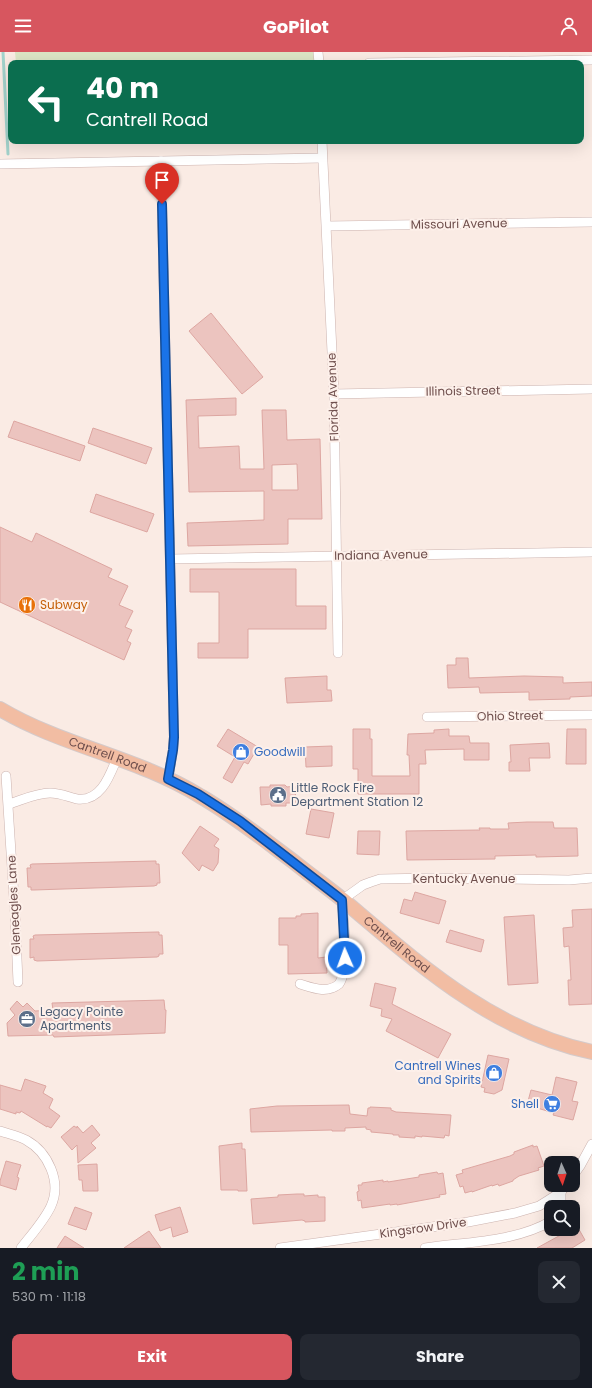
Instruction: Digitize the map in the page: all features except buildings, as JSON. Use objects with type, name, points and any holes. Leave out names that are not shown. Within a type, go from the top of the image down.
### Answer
[{"type":"main road","name":"Cantrell Road","points":[[0,709],[24,721],[168,779],[198,794],[240,821],[342,900],[454,990],[488,1012],[520,1028],[550,1040],[592,1052]]},
{"type":"street","name":"Florida Avenue","points":[[322,144],[334,394],[338,653]]},
{"type":"street","points":[[0,164],[322,158]]},
{"type":"street","points":[[161,161],[174,737],[168,779]]},
{"type":"street","name":"Missouri Avenue","points":[[326,226],[592,222]]},
{"type":"street","name":"Illinois Street","points":[[334,394],[592,389]]},
{"type":"street","name":"Indiana Avenue","points":[[170,559],[592,552]]},
{"type":"street","name":"Ohio Street","points":[[427,717],[592,715]]},
{"type":"street","points":[[9,804],[32,796],[48,793],[85,799],[100,792],[117,758]]},
{"type":"street","name":"Gleneagles Lane","points":[[6,776],[9,804],[18,982]]},
{"type":"street","name":"Kentucky Avenue","points":[[342,900],[363,885],[380,879],[431,878],[569,880],[592,878]]},
{"type":"street","points":[[300,984],[323,990],[336,986],[342,980],[345,958],[342,900]]},
{"type":"street","points":[[0,1132],[21,1138],[36,1147],[47,1160],[54,1176],[55,1188],[52,1205],[21,1248]]},
{"type":"street","points":[[580,1166],[592,1144]]},
{"type":"street","name":"Kingsrow Drive","points":[[280,1248],[468,1222],[515,1213],[539,1206],[558,1192]]},
{"type":"street","points":[[425,1248],[518,1235],[544,1224]]},
{"type":"green space","points":[[15,52],[318,52],[319,60],[16,60]]},
{"type":"waterway","points":[[3,52],[8,154]]},
{"type":"place","name":"Subway","points":[[27,605]]},
{"type":"place","name":"Goodwill","points":[[241,752]]},
{"type":"place","name":"Little Rock Fire Department Station 12","points":[[278,795]]},
{"type":"place","name":"Legacy Pointe Apartments","points":[[27,1019]]},
{"type":"place","name":"Cantrell Wines and Spirits","points":[[494,1073]]},
{"type":"place","name":"Shell","points":[[552,1104]]},
{"type":"route","points":[[162,204],[170,559],[172,589],[174,737],[168,779],[198,794],[240,821],[342,900],[345,958]]}]
